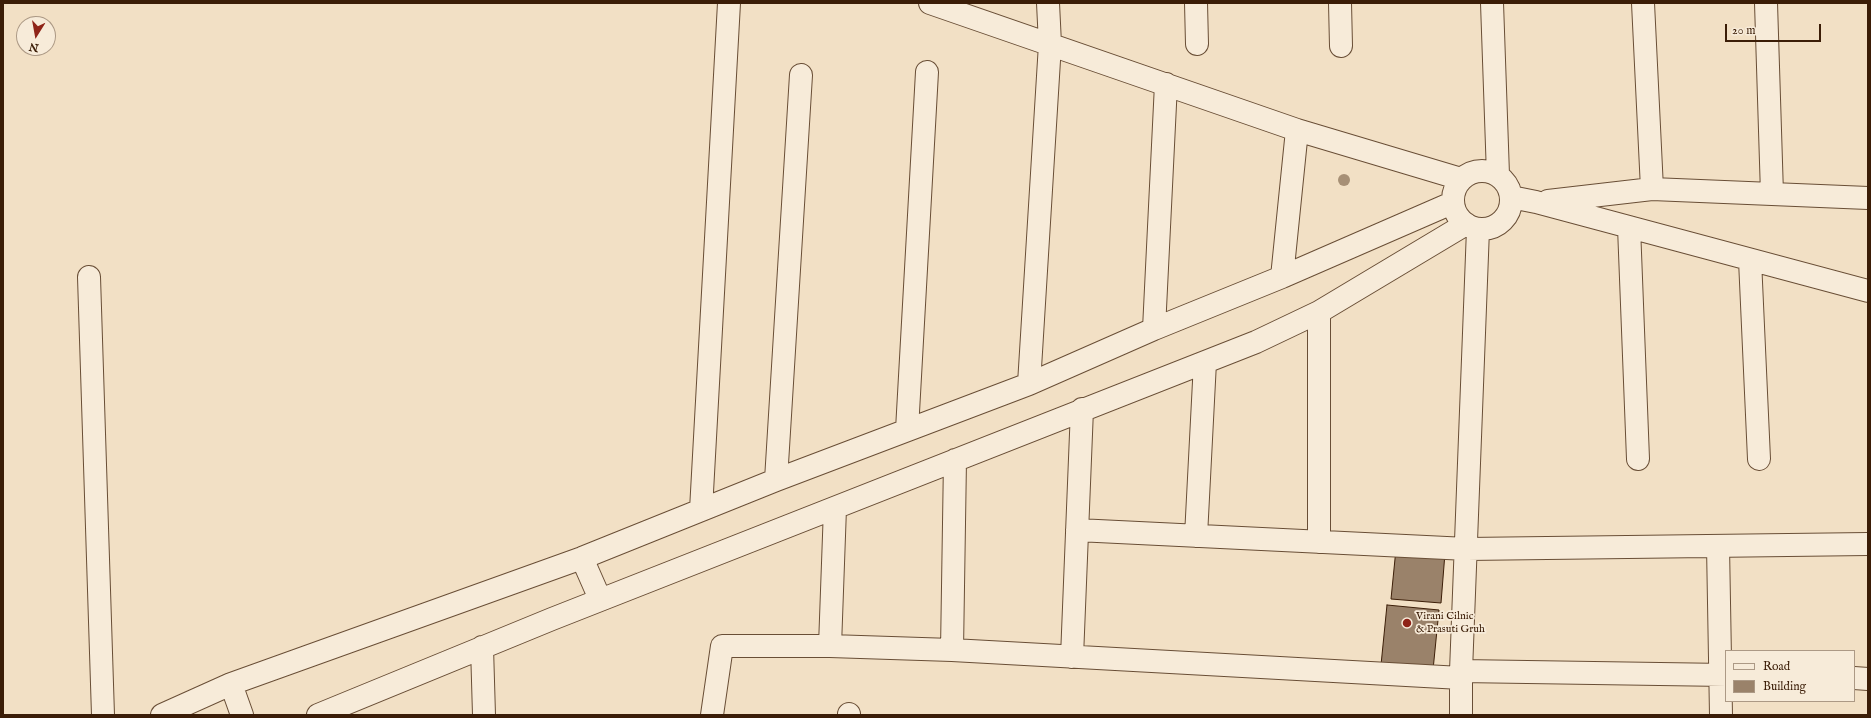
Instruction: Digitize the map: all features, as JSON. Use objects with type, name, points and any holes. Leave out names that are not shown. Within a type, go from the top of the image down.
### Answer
[{"type":"street","points":[[702,510],[728,3]]},
{"type":"street","points":[[930,3],[1297,130],[1462,179]]},
{"type":"street","points":[[1029,384],[1050,44],[1048,3]]},
{"type":"street","points":[[1196,3],[1197,44]]},
{"type":"street","points":[[1340,3],[1341,46]]},
{"type":"street","points":[[1492,3],[1498,175]]},
{"type":"street","points":[[1643,3],[1652,189]]},
{"type":"street","points":[[1766,3],[1772,194]]},
{"type":"street","points":[[907,430],[927,72]]},
{"type":"street","points":[[776,480],[801,75]]},
{"type":"street","points":[[1154,329],[1166,84]]},
{"type":"street","points":[[1282,277],[1297,130]]},
{"type":"street","points":[[1479,171],[1498,175],[1509,189],[1511,197],[1508,214],[1502,221],[1487,229],[1472,227],[1455,211],[1452,203],[1454,190],[1462,179],[1470,173],[1479,171]]},
{"type":"street","points":[[1536,202],[1652,189],[1868,198]]},
{"type":"street","points":[[1511,197],[1536,202],[1868,291]]},
{"type":"street","points":[[162,715],[231,684],[582,558],[776,480],[1029,384],[1154,329],[1282,277],[1452,203]]},
{"type":"street","points":[[318,715],[365,705],[482,647],[600,599],[1256,342],[1319,312],[1472,227]]},
{"type":"street","points":[[1461,715],[1461,675],[1467,549],[1472,227]]},
{"type":"street","points":[[1629,227],[1638,459]]},
{"type":"street","points":[[1750,260],[1759,459]]},
{"type":"street","points":[[89,277],[103,715]]},
{"type":"street","points":[[1319,312],[1319,542]]},
{"type":"street","points":[[1196,536],[1205,362]]},
{"type":"street","points":[[1072,657],[1082,410]]},
{"type":"street","points":[[952,650],[955,460]]},
{"type":"street","points":[[830,646],[835,508]]},
{"type":"street","points":[[1077,530],[1467,549],[1868,544]]},
{"type":"street","points":[[1718,546],[1723,675],[1721,715]]},
{"type":"street","points":[[582,558],[600,599]]},
{"type":"street","points":[[712,715],[722,646],[830,646],[952,650],[1461,675],[1723,675]]},
{"type":"street","points":[[482,647],[484,715]]},
{"type":"street","points":[[1855,678],[1868,679]]},
{"type":"street","points":[[231,684],[242,715]]},
{"type":"building","points":[[1396,549],[1445,553],[1441,603],[1391,599]]},
{"type":"building","points":[[1387,605],[1439,610],[1433,670],[1381,665]]},
{"type":"place","name":"Virani Cilnic & Prasuti Gruh","points":[[1407,623]]}]
